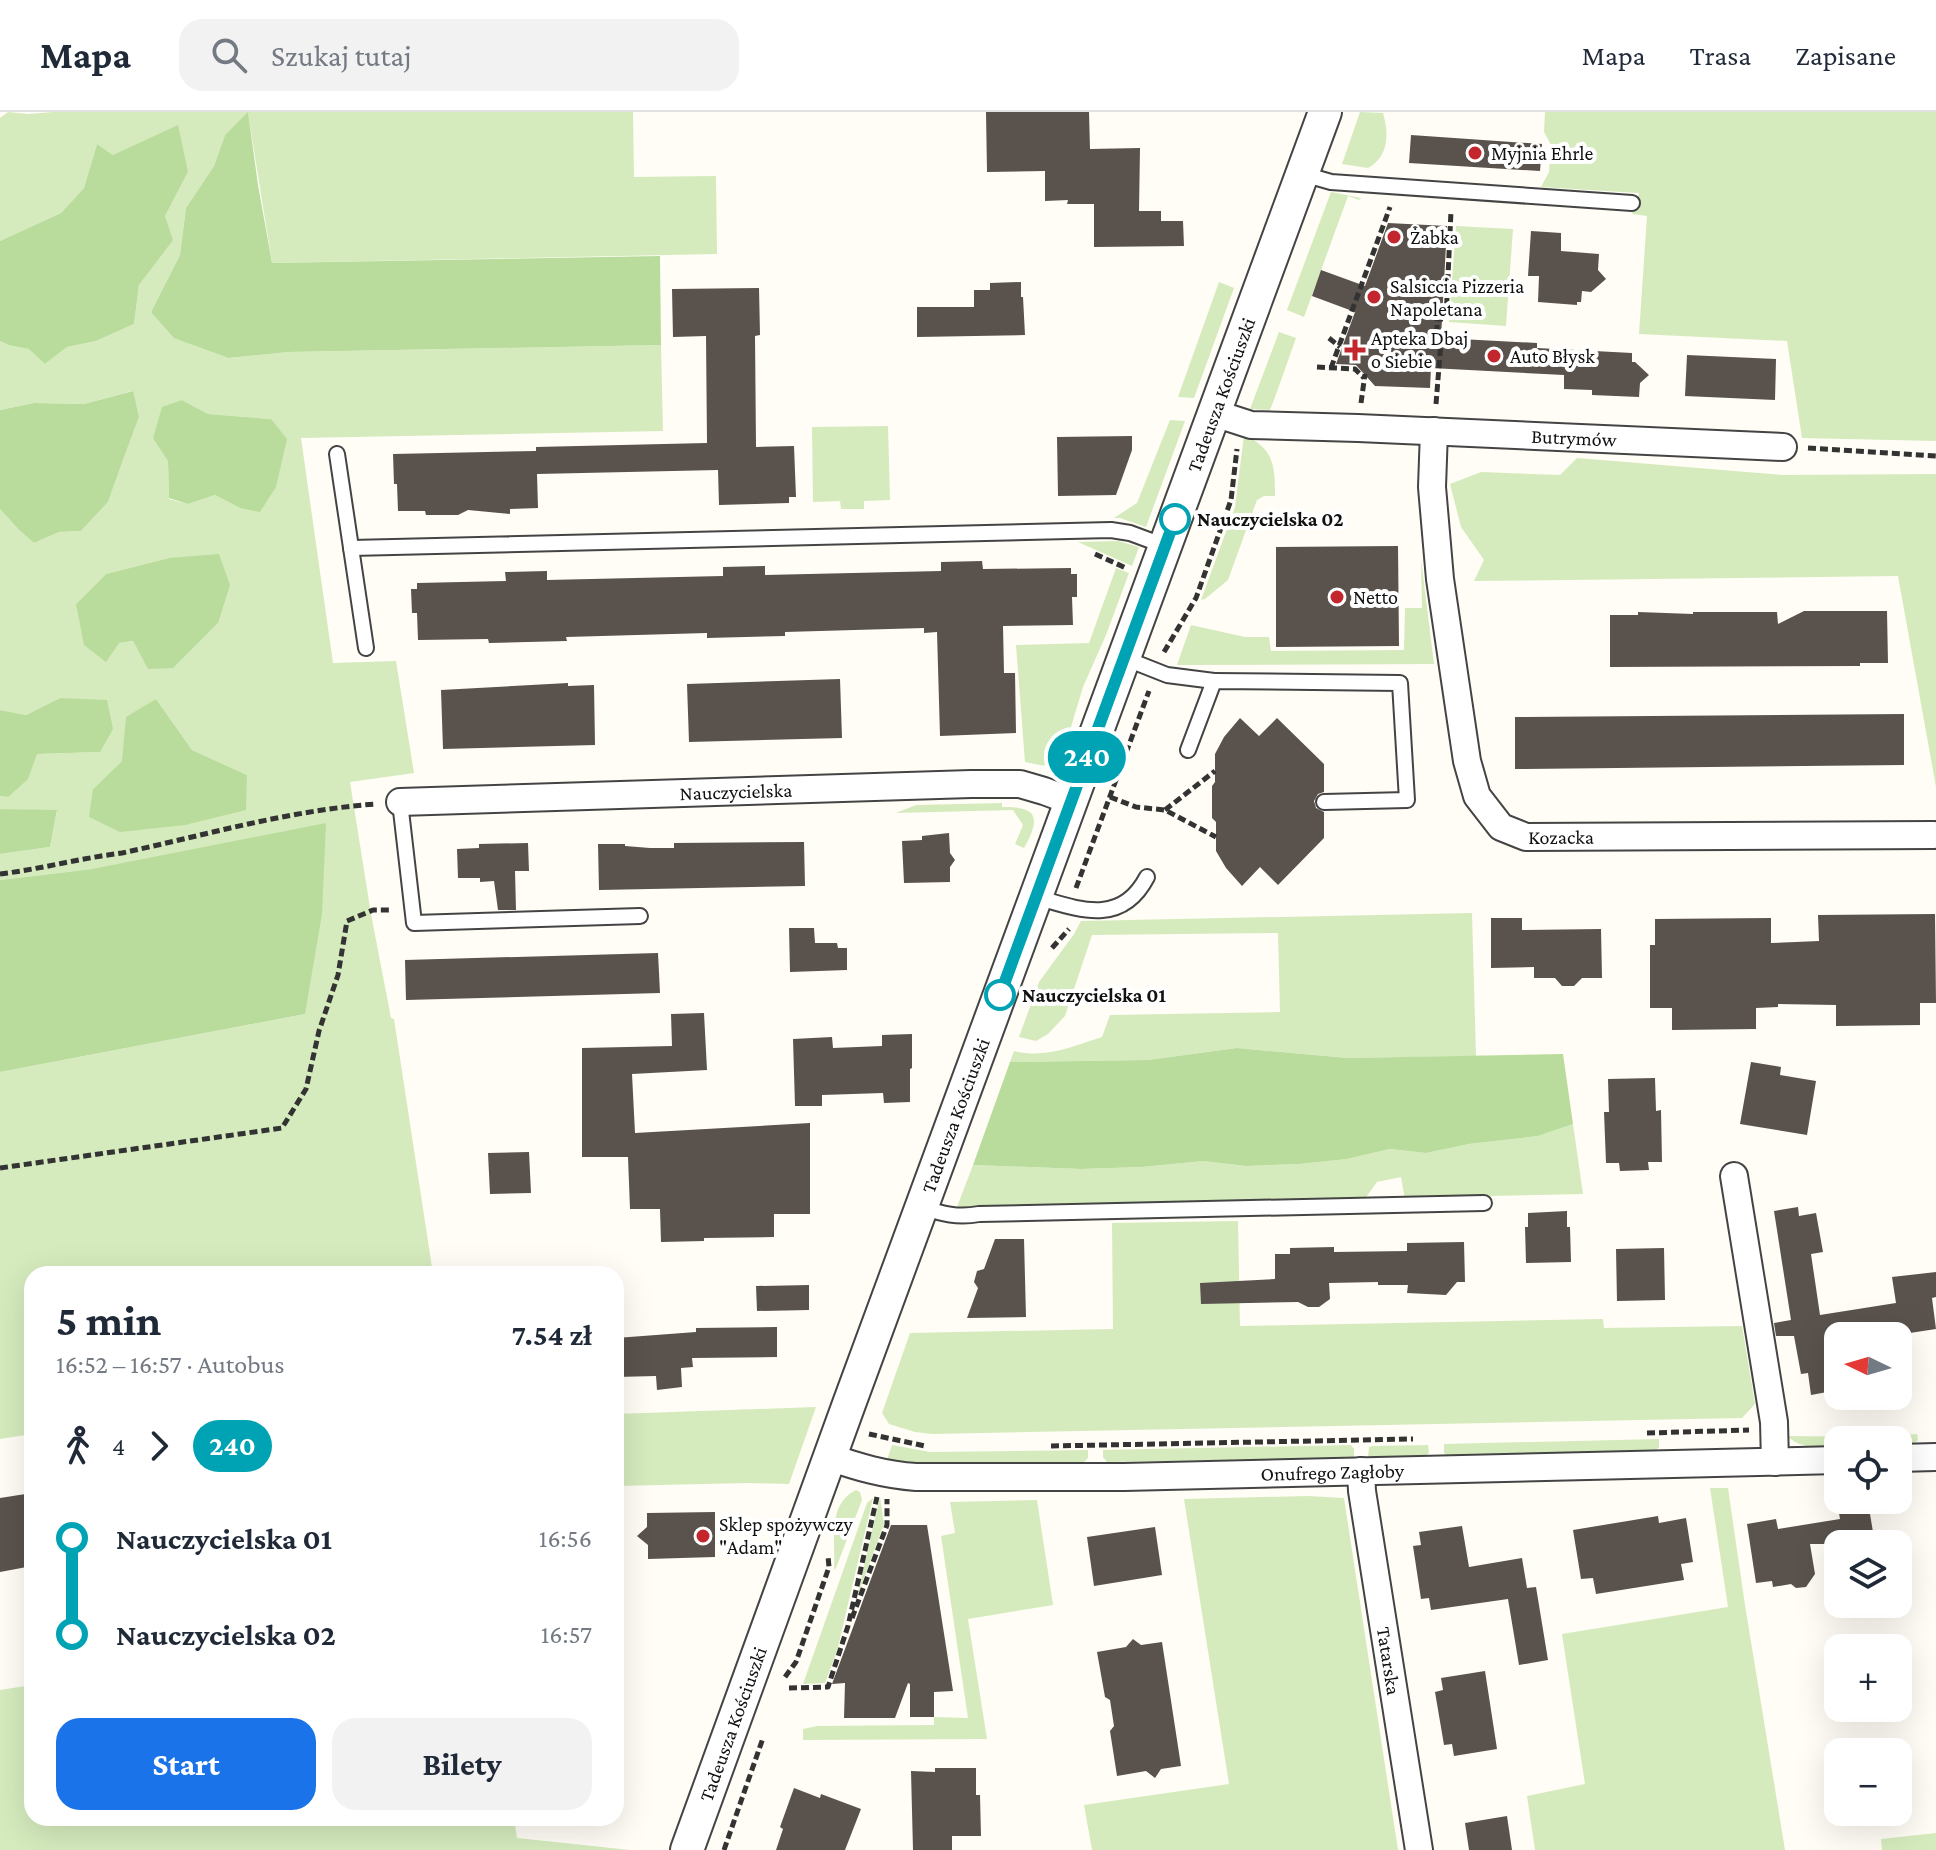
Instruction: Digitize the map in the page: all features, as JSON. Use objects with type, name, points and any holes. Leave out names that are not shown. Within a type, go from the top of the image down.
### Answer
[{"type":"street","name":"Tadeusza Kościuszki","points":[[687,1850],[1325,112]]},
{"type":"street","name":"Butrymów","points":[[1214,413],[1251,425],[1783,447]]},
{"type":"street","name":"Kozacka","points":[[1434,431],[1432,487],[1440,579],[1467,761],[1477,796],[1501,827],[1526,837],[1934,835]]},
{"type":"street","name":"Nauczycielska","points":[[400,802],[971,784],[1029,786],[1071,801]]},
{"type":"street","points":[[1734,1176],[1774,1422],[1775,1462]]},
{"type":"street","name":"Onufrego Zagłoby","points":[[829,1457],[873,1472],[916,1477],[1124,1477],[1824,1460]]},
{"type":"street","points":[[1912,1458],[1936,1457]]},
{"type":"street","name":"Tatarska","points":[[1361,1471],[1419,1850]]},
{"type":"lane","points":[[1303,174],[1331,182],[1632,203]]},
{"type":"lane","points":[[337,454],[366,648]]},
{"type":"lane","points":[[351,548],[1111,530],[1130,533],[1166,546]]},
{"type":"lane","points":[[1124,658],[1167,675],[1214,681],[1400,683],[1407,800],[1324,802]]},
{"type":"lane","points":[[1188,750],[1214,681]]},
{"type":"lane","points":[[400,802],[414,923],[640,916]]},
{"type":"lane","points":[[1036,897],[1085,910],[1110,910],[1131,897],[1147,877]]},
{"type":"lane","points":[[921,1207],[947,1215],[967,1216],[1484,1203]]},
{"type":"path","points":[[1331,368],[1397,187]]},
{"type":"path","points":[[1434,431],[1441,342],[1437,319],[1446,319],[1452,190]]},
{"type":"path","points":[[1329,338],[1340,347]]},
{"type":"path","points":[[1317,367],[1355,369],[1364,378]]},
{"type":"path","points":[[1783,447],[1936,456]]},
{"type":"path","points":[[1162,656],[1196,598]]},
{"type":"path","points":[[1074,892],[1152,684]]},
{"type":"path","points":[[1165,810],[1215,771]]},
{"type":"path","points":[[1110,797],[1136,807],[1165,810],[1216,837]]},
{"type":"path","points":[[0,874],[62,865],[328,809],[400,802]]},
{"type":"path","points":[[0,1168],[282,1128],[306,1089],[319,1031],[338,975],[347,921],[373,910]]},
{"type":"path","points":[[1639,1434],[1756,1430]]},
{"type":"path","points":[[868,1433],[938,1447]]},
{"type":"path","points":[[1044,1446],[1421,1439]]},
{"type":"path","points":[[789,1688],[828,1687],[848,1626],[878,1491]]},
{"type":"path","points":[[848,1626],[887,1525],[887,1493]]},
{"type":"path","points":[[724,1850],[765,1733]]},
{"type":"green space","points":[[8,112],[633,112],[634,177],[716,176],[717,254],[272,263],[248,113],[225,135],[214,166],[186,208],[180,255],[151,312],[230,358],[289,352],[661,345],[663,431],[301,438],[333,663],[396,661],[414,773],[350,782],[371,914],[391,1018],[394,1019],[432,1266],[24,1266],[24,1435],[0,1439],[0,1072],[305,1014],[92,869],[0,880],[0,854],[50,847],[57,811],[0,809],[0,796],[8,797],[37,754],[100,752],[60,698],[26,715],[0,710],[0,509],[34,543],[59,532],[81,531],[108,502],[139,417],[132,391],[84,404],[34,403],[0,410],[0,341],[30,349],[45,364],[67,347],[96,341],[134,324],[139,285],[172,240],[165,216],[188,172],[113,155],[97,144],[84,188],[61,213],[0,241],[0,118]],"holes":[[[182,400],[208,414],[270,419],[240,508],[215,495],[188,504],[169,499],[168,461]],[[169,558],[218,623],[173,667],[148,668],[133,641],[119,643],[76,604],[106,574]],[[156,699],[192,750],[247,775],[93,789],[122,761]]]},
{"type":"green space","points":[[248,112],[272,263],[660,256],[661,345],[289,352],[229,358],[174,338],[151,312],[180,255],[186,208],[214,166],[225,135]]},
{"type":"green space","points":[[1360,112],[1383,113],[1386,129],[1384,151],[1368,168],[1342,164]]},
{"type":"green space","points":[[1545,112],[1936,112],[1936,441],[1802,438],[1787,341],[1639,334],[1647,216],[1632,214],[1639,193],[1541,187],[1549,172],[1551,145],[1544,132]]},
{"type":"green space","points":[[178,125],[188,172],[165,216],[173,240],[139,285],[134,324],[96,341],[67,347],[45,364],[29,349],[0,341],[0,241],[61,213],[84,188],[97,144],[113,155]]},
{"type":"green space","points":[[1331,192],[1361,198],[1348,196],[1304,317],[1287,310]]},
{"type":"green space","points":[[1456,226],[1513,229],[1506,326],[1449,322]]},
{"type":"green space","points":[[1219,282],[1234,288],[1194,398],[1178,397]]},
{"type":"green space","points":[[1279,332],[1296,338],[1274,400],[1270,410],[1250,409]]},
{"type":"green space","points":[[133,391],[139,417],[108,502],[81,531],[59,532],[34,543],[0,509],[0,410],[34,403],[84,404]]},
{"type":"green space","points":[[182,400],[208,414],[271,419],[287,439],[276,487],[260,512],[240,508],[215,495],[188,504],[169,498],[168,461],[153,438],[162,407]]},
{"type":"green space","points":[[1170,420],[1185,421],[1146,527],[1114,518],[1137,503]]},
{"type":"green space","points":[[888,426],[890,500],[864,501],[864,509],[841,509],[840,501],[813,502],[812,427]]},
{"type":"green space","points":[[1244,435],[1262,446],[1271,459],[1275,496],[1257,500],[1228,580],[1201,600],[1235,507]]},
{"type":"green space","points":[[1577,458],[1783,475],[1936,474],[1936,787],[1898,576],[1474,581],[1484,560],[1461,527],[1450,484],[1481,472],[1560,475]]},
{"type":"green space","points":[[1118,541],[1139,547],[1132,566],[1078,542]]},
{"type":"green space","points":[[219,554],[230,585],[218,623],[173,668],[148,669],[133,641],[119,643],[106,662],[84,645],[76,604],[106,574],[169,558]]},
{"type":"green space","points":[[1421,559],[1434,664],[1177,665],[1191,625],[1245,637],[1269,637],[1271,651],[1404,650],[1405,608],[1422,608]]},
{"type":"green space","points":[[1116,568],[1129,573],[1083,687],[1061,760],[1049,766],[1025,762],[1016,645],[1089,643]]},
{"type":"green space","points":[[60,698],[107,700],[113,729],[100,752],[37,754],[28,779],[8,797],[0,796],[0,710],[26,715]]},
{"type":"green space","points":[[156,699],[192,750],[247,775],[246,810],[185,825],[120,832],[89,817],[93,789],[122,761],[126,717]]},
{"type":"green space","points":[[1002,803],[1002,807],[1023,809],[1033,816],[1033,829],[1024,848],[1015,844],[1023,825],[1013,810],[896,813],[916,805]]},
{"type":"green space","points":[[0,809],[57,810],[50,847],[0,854]]},
{"type":"green space","points":[[326,823],[322,914],[305,1014],[0,1072],[0,880],[92,869]]},
{"type":"green space","points":[[1472,913],[1476,1056],[1348,1058],[1237,1048],[1148,1060],[1010,1062],[1014,1051],[1048,1052],[1102,1037],[1110,1015],[1280,1012],[1278,933],[1092,935],[1065,1016],[1048,1034],[1036,1041],[1019,1037],[1039,982],[1081,921]]},
{"type":"green space","points":[[1237,1048],[1348,1058],[1563,1054],[1573,1124],[1538,1136],[1469,1144],[1426,1153],[1390,1149],[1347,1159],[1300,1164],[1246,1166],[1203,1161],[1081,1169],[973,1165],[1010,1062],[1148,1060]]},
{"type":"green space","points":[[1573,1124],[1583,1194],[1405,1200],[1401,1177],[1377,1182],[1364,1200],[957,1207],[973,1165],[1081,1169],[1203,1161],[1246,1166],[1300,1164],[1347,1159],[1390,1149],[1426,1153],[1469,1144],[1538,1136]]},
{"type":"green space","points":[[1238,1221],[1240,1326],[1603,1319],[1604,1328],[1742,1326],[1755,1404],[1742,1418],[932,1434],[889,1424],[882,1413],[910,1333],[1113,1329],[1112,1223]]},
{"type":"green space","points":[[816,1407],[789,1484],[624,1486],[624,1414]]},
{"type":"green space","points":[[1912,1434],[1917,1434],[1918,1440],[1914,1444],[1912,1444]]},
{"type":"green space","points":[[1787,1436],[1824,1436],[1824,1447],[1805,1446]]},
{"type":"green space","points":[[1659,1439],[1659,1447],[1655,1451],[1448,1456],[1444,1453],[1444,1444]]},
{"type":"green space","points":[[892,1445],[930,1452],[1088,1450],[1088,1458],[1084,1462],[928,1464],[887,1460]]},
{"type":"green space","points":[[1351,1445],[1354,1458],[1107,1462],[1103,1457],[1103,1450]]},
{"type":"green space","points":[[1428,1445],[1429,1453],[1425,1456],[1368,1457],[1369,1447],[1372,1446]]},
{"type":"green space","points":[[1710,1488],[1728,1488],[1785,1850],[1535,1850],[1527,1796],[1585,1784],[1562,1634],[1728,1607]]},
{"type":"green space","points":[[856,1490],[860,1492],[862,1500],[834,1570],[836,1515],[840,1505]]},
{"type":"green space","points":[[880,1497],[884,1524],[857,1597]]},
{"type":"green space","points":[[873,1498],[837,1651],[825,1683],[803,1684],[867,1503]]},
{"type":"green space","points":[[1344,1498],[1398,1850],[1092,1850],[1084,1805],[1229,1784],[1184,1499]]},
{"type":"green space","points":[[1037,1500],[1053,1605],[968,1619],[987,1739],[803,1740],[803,1729],[817,1726],[934,1725],[934,1717],[968,1718],[941,1536],[955,1533],[950,1502]]},
{"type":"green space","points":[[24,1686],[24,1826],[515,1826],[517,1838],[630,1850],[0,1850],[0,1690]]},
{"type":"green space","points":[[1936,1833],[1936,1850],[1882,1850],[1881,1839]]},
{"type":"building","points":[[986,112],[1089,112],[1090,149],[1140,148],[1139,211],[1161,211],[1161,221],[1183,221],[1184,246],[1094,247],[1094,204],[1067,204],[1068,200],[1045,201],[1045,171],[987,172]]},
{"type":"building","name":"Myjnia Ehrle","points":[[1411,135],[1542,144],[1540,171],[1409,163]]},
{"type":"building","points":[[1388,223],[1447,226],[1441,338],[1537,343],[1537,348],[1632,353],[1632,362],[1649,375],[1640,383],[1639,397],[1592,395],[1592,390],[1564,389],[1564,375],[1431,368],[1430,388],[1375,386],[1356,365],[1336,364],[1355,312],[1312,296],[1321,270],[1365,286]]},
{"type":"building","points":[[1531,231],[1561,233],[1561,251],[1599,254],[1598,270],[1606,279],[1591,292],[1582,291],[1581,302],[1577,305],[1538,302],[1539,276],[1528,276]]},
{"type":"building","points":[[1021,282],[1025,335],[917,337],[917,307],[974,307],[974,290],[990,290],[990,283]]},
{"type":"building","points":[[759,288],[760,335],[755,336],[756,447],[794,446],[796,497],[789,497],[789,503],[719,505],[718,470],[537,474],[538,508],[510,509],[510,514],[468,510],[458,515],[426,515],[425,511],[398,511],[393,454],[707,443],[706,336],[673,337],[672,289]]},
{"type":"building","points":[[1687,355],[1776,359],[1775,400],[1685,396]]},
{"type":"building","points":[[1132,436],[1132,450],[1116,495],[1058,496],[1057,437]]},
{"type":"building","name":"Netto","points":[[1398,546],[1399,646],[1276,647],[1276,547]]},
{"type":"building","points":[[982,561],[983,569],[1071,568],[1071,574],[1077,574],[1077,597],[1072,597],[1073,625],[1003,626],[1004,673],[1015,673],[1016,733],[940,736],[937,632],[924,633],[924,628],[785,632],[785,636],[707,638],[707,633],[566,637],[567,641],[489,643],[488,639],[418,640],[417,613],[412,613],[411,589],[417,589],[417,583],[506,581],[505,572],[547,571],[547,580],[723,576],[723,567],[765,566],[765,575],[941,571],[941,562]]},
{"type":"building","points":[[1804,611],[1887,611],[1888,663],[1860,663],[1860,666],[1610,667],[1610,615],[1638,615],[1638,612],[1777,612],[1778,624]]},
{"type":"building","points":[[840,679],[842,738],[689,742],[687,684]]},
{"type":"building","points":[[568,683],[568,686],[594,685],[595,745],[443,749],[441,690]]},
{"type":"building","points":[[1904,714],[1904,765],[1515,769],[1515,717]]},
{"type":"building","points":[[1240,718],[1259,736],[1277,718],[1324,764],[1324,792],[1318,794],[1314,801],[1316,808],[1324,812],[1324,838],[1278,885],[1260,867],[1242,886],[1216,851],[1216,822],[1212,818],[1215,754]]},
{"type":"building","points":[[949,833],[950,853],[955,860],[950,867],[950,882],[904,883],[902,841]]},
{"type":"building","points":[[804,842],[805,886],[599,890],[598,844],[674,848],[674,843]]},
{"type":"building","points":[[528,843],[529,871],[515,871],[516,910],[498,910],[494,881],[458,878],[457,849],[479,848],[479,844]]},
{"type":"building","points":[[1935,914],[1936,1003],[1920,1003],[1920,1025],[1836,1026],[1836,1005],[1778,1004],[1778,1007],[1756,1008],[1756,1029],[1672,1030],[1672,1008],[1650,1008],[1650,945],[1655,945],[1655,919],[1771,918],[1771,943],[1819,941],[1818,915]]},
{"type":"building","points":[[1491,918],[1522,918],[1522,930],[1601,929],[1602,978],[1582,978],[1574,986],[1562,986],[1555,978],[1534,978],[1534,967],[1491,968]]},
{"type":"building","points":[[789,928],[814,928],[815,943],[837,943],[838,948],[847,948],[847,970],[790,972]]},
{"type":"building","points":[[658,953],[660,993],[406,1000],[405,960]]},
{"type":"building","points":[[704,1013],[707,1070],[632,1074],[635,1133],[810,1123],[810,1214],[774,1214],[774,1237],[661,1242],[660,1209],[630,1209],[628,1157],[582,1157],[582,1048],[672,1046],[671,1014]]},
{"type":"building","points":[[912,1034],[910,1102],[884,1103],[883,1093],[822,1095],[822,1106],[795,1106],[793,1039],[832,1037],[833,1048],[882,1046],[882,1035]]},
{"type":"building","points":[[1751,1062],[1781,1067],[1780,1075],[1816,1081],[1807,1135],[1740,1124]]},
{"type":"building","points":[[1655,1078],[1656,1111],[1661,1110],[1662,1162],[1648,1162],[1649,1170],[1620,1171],[1619,1163],[1606,1163],[1604,1112],[1609,1112],[1608,1079]]},
{"type":"building","points":[[529,1152],[531,1193],[490,1194],[488,1153]]},
{"type":"building","points":[[1798,1207],[1799,1216],[1816,1213],[1823,1252],[1811,1254],[1820,1315],[1896,1303],[1892,1277],[1936,1272],[1936,1297],[1932,1298],[1936,1329],[1912,1333],[1912,1322],[1824,1322],[1824,1393],[1811,1395],[1808,1373],[1801,1374],[1794,1336],[1776,1336],[1774,1323],[1791,1320],[1774,1211]]},
{"type":"building","points":[[1567,1211],[1571,1262],[1526,1263],[1525,1227],[1528,1227],[1528,1213]]},
{"type":"building","points":[[995,1239],[1024,1239],[1026,1317],[967,1318],[978,1288],[974,1282],[977,1271],[984,1269]]},
{"type":"building","points":[[1464,1242],[1465,1282],[1457,1282],[1446,1295],[1407,1293],[1408,1285],[1329,1283],[1330,1299],[1319,1307],[1308,1307],[1298,1302],[1201,1304],[1200,1283],[1275,1279],[1275,1254],[1290,1254],[1290,1248],[1334,1247],[1334,1252],[1407,1251],[1407,1243]]},
{"type":"building","points":[[1664,1248],[1665,1300],[1617,1301],[1616,1249]]},
{"type":"building","points":[[809,1285],[809,1310],[757,1311],[756,1286]]},
{"type":"building","points":[[777,1327],[777,1357],[692,1358],[693,1367],[681,1368],[682,1387],[657,1390],[656,1376],[624,1377],[624,1337],[696,1332],[696,1328]]},
{"type":"building","points":[[24,1494],[24,1568],[0,1572],[0,1498]]},
{"type":"building","points":[[715,1512],[715,1557],[648,1559],[648,1545],[637,1536],[647,1527],[647,1513]]},
{"type":"building","points":[[1839,1514],[1870,1514],[1873,1530],[1824,1530],[1824,1544],[1810,1544],[1815,1574],[1806,1587],[1796,1588],[1791,1584],[1773,1587],[1772,1581],[1756,1583],[1747,1524],[1776,1519],[1778,1529],[1840,1519]]},
{"type":"building","points":[[1658,1516],[1659,1523],[1686,1518],[1693,1562],[1681,1564],[1684,1580],[1596,1594],[1593,1578],[1581,1579],[1573,1530]]},
{"type":"building","points":[[891,1525],[927,1525],[953,1691],[934,1692],[934,1717],[910,1717],[908,1683],[895,1718],[844,1718],[845,1683],[832,1684]]},
{"type":"building","points":[[1462,1526],[1469,1567],[1522,1558],[1527,1588],[1536,1587],[1548,1660],[1519,1665],[1508,1599],[1431,1610],[1429,1598],[1421,1599],[1413,1546],[1421,1545],[1419,1532]]},
{"type":"building","points":[[1155,1527],[1162,1575],[1094,1586],[1087,1537]]},
{"type":"building","points":[[1133,1639],[1141,1645],[1162,1642],[1181,1766],[1161,1769],[1155,1778],[1146,1771],[1117,1776],[1110,1731],[1114,1726],[1110,1700],[1105,1697],[1097,1652],[1126,1647]]},
{"type":"building","points":[[1485,1671],[1497,1749],[1454,1756],[1452,1744],[1444,1745],[1435,1692],[1443,1690],[1441,1678]]},
{"type":"building","points":[[935,1768],[976,1768],[981,1836],[952,1836],[952,1850],[913,1850],[911,1771],[935,1772]]},
{"type":"building","points":[[794,1788],[861,1809],[845,1850],[776,1850],[783,1829],[780,1827]]},
{"type":"building","points":[[1507,1816],[1512,1850],[1469,1850],[1465,1823]]},
{"type":"bus line","name":"240","points":[[1000,995],[1175,519]]},
{"type":"place","name":"Myjnia Ehrle","points":[[1475,153]]},
{"type":"place","name":"Żabka","points":[[1394,237]]},
{"type":"place","name":"Salsiccia Pizzeria Napoletana","points":[[1374,297]]},
{"type":"place","name":"Apteka Dbaj o Siebie","points":[[1355,350]]},
{"type":"place","name":"Auto Błysk","points":[[1494,356]]},
{"type":"place","name":"Nauczycielska 02","points":[[1175,519]]},
{"type":"place","name":"Netto","points":[[1337,597]]},
{"type":"place","name":"Nauczycielska 01","points":[[1000,995]]},
{"type":"place","name":"Sklep spożywczy \"Adam\"","points":[[703,1536]]}]
